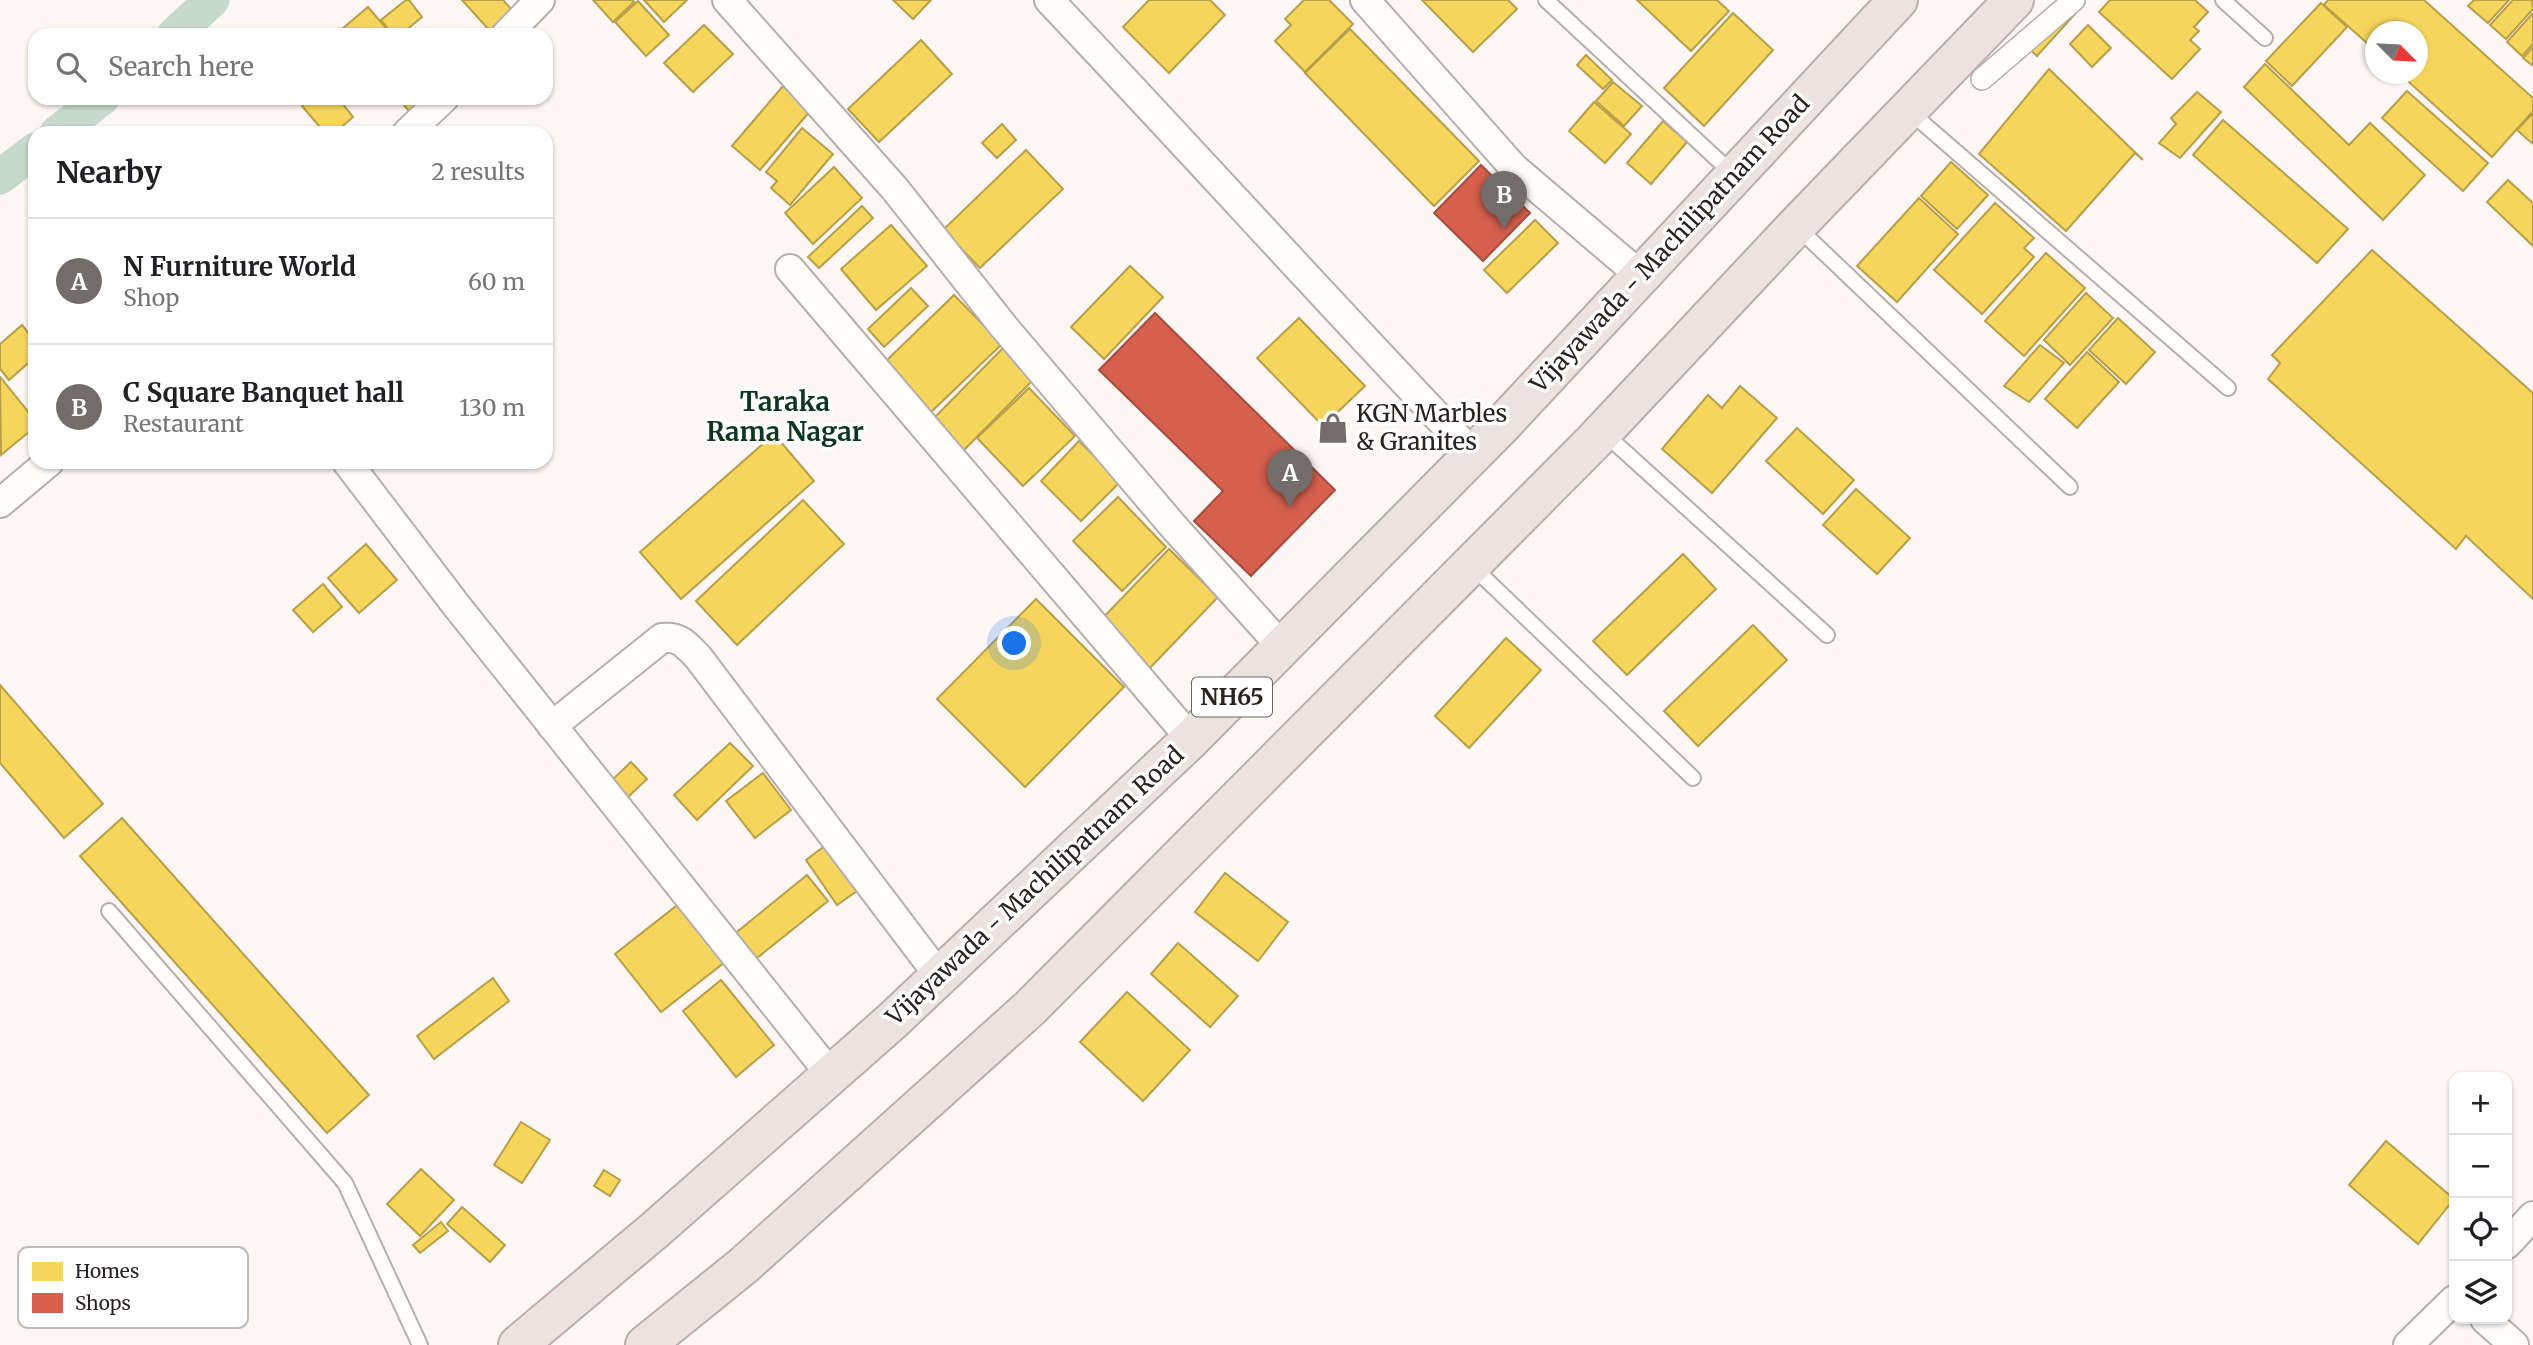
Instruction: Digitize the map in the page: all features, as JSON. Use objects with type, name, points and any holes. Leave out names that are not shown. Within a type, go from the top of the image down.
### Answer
[{"type":"highway","name":"Vijayawada - Machilipatnam Road","points":[[518,1345],[831,1075],[940,977],[1191,739],[1473,454],[1898,0]]},
{"type":"highway","name":"NH65","points":[[645,1345],[743,1266],[1030,1008],[1603,432],[1796,226],[2014,0]]},
{"type":"street","points":[[513,28],[540,0]]},
{"type":"street","points":[[727,0],[895,189],[1004,327],[1173,526],[1282,646]]},
{"type":"street","points":[[1049,0],[1473,454]]},
{"type":"street","points":[[1365,0],[1514,169],[1641,276]]},
{"type":"street","points":[[1982,79],[2074,0]]},
{"type":"street","points":[[414,126],[436,105]]},
{"type":"street","points":[[790,269],[1191,739]]},
{"type":"street","points":[[0,503],[41,469]]},
{"type":"street","points":[[352,469],[552,726],[831,1075]]},
{"type":"street","points":[[552,726],[662,638],[673,636],[682,641],[698,657],[940,977]]},
{"type":"street","points":[[2512,1239],[2533,1216]]},
{"type":"street","points":[[2408,1345],[2449,1305]]},
{"type":"street","points":[[2490,1324],[2514,1345]]},
{"type":"lane","points":[[1546,0],[1734,175]]},
{"type":"lane","points":[[2223,0],[2265,37]]},
{"type":"lane","points":[[1908,110],[2228,388]]},
{"type":"lane","points":[[1796,226],[2070,486]]},
{"type":"lane","points":[[1603,432],[1827,635]]},
{"type":"lane","points":[[1471,564],[1693,778]]},
{"type":"lane","points":[[109,911],[345,1183],[420,1345]]},
{"type":"building: Homes","points":[[406,0],[409,0],[422,17],[409,28],[387,28],[381,20]]},
{"type":"building: Homes","points":[[462,0],[503,0],[513,11],[495,28],[487,28]]},
{"type":"building: Homes","points":[[593,0],[632,0],[634,2],[613,22]]},
{"type":"building: Homes","points":[[644,0],[687,0],[664,22]]},
{"type":"building: Homes","points":[[893,0],[931,0],[913,19]]},
{"type":"building: Homes","points":[[1149,0],[1210,0],[1225,15],[1169,73],[1123,27]]},
{"type":"building: Homes","points":[[1304,0],[1329,0],[1353,24],[1305,72],[1275,41],[1291,25],[1285,19]]},
{"type":"building: Homes","points":[[1422,0],[1508,0],[1517,9],[1473,52]]},
{"type":"building: Homes","points":[[1637,0],[1717,0],[1729,11],[1691,51]]},
{"type":"building: Homes","points":[[2081,0],[2085,3],[2037,56],[2026,46]]},
{"type":"building: Homes","points":[[2110,0],[2195,0],[2208,12],[2194,27],[2199,31],[2190,40],[2200,49],[2172,79],[2099,12]]},
{"type":"building: Homes","points":[[2328,0],[2424,0],[2533,98],[2533,111],[2492,157],[2411,84],[2428,84],[2428,21],[2365,21],[2365,41],[2324,5]]},
{"type":"building: Homes","points":[[2474,0],[2509,0],[2488,23],[2468,6]]},
{"type":"building: Homes","points":[[2513,0],[2532,0],[2533,9],[2506,39],[2490,25]]},
{"type":"building: Homes","points":[[638,1],[669,35],[646,56],[615,22]]},
{"type":"building: Homes","points":[[2321,3],[2347,27],[2292,86],[2266,61]]},
{"type":"building: Homes","points":[[368,7],[386,28],[343,28]]},
{"type":"building: Homes","points":[[1733,13],[1773,50],[1704,126],[1664,88]]},
{"type":"building: Homes","points":[[2533,13],[2533,44],[2522,56],[2507,42]]},
{"type":"building: Homes","points":[[704,25],[733,54],[693,92],[664,63]]},
{"type":"building: Homes","points":[[2088,25],[2111,48],[2092,67],[2070,44]]},
{"type":"building: Homes","points":[[1350,29],[1479,161],[1434,206],[1305,73]]},
{"type":"building: Homes","points":[[921,40],[952,74],[879,142],[848,109]]},
{"type":"building: Homes","points":[[2533,47],[2533,66],[2523,58]]},
{"type":"building: Homes","points":[[1586,55],[1612,80],[1603,89],[1577,65]]},
{"type":"building: Homes","points":[[2265,64],[2349,145],[2370,123],[2425,175],[2383,220],[2244,87]]},
{"type":"building: Homes","points":[[2049,69],[2143,160],[2135,153],[2066,231],[1979,154]]},
{"type":"building: Homes","points":[[1613,82],[1642,106],[1624,126],[1596,101]]},
{"type":"building: Homes","points":[[783,86],[811,110],[760,170],[732,146]]},
{"type":"building: Homes","points":[[2407,91],[2488,163],[2463,191],[2382,118]]},
{"type":"building: Homes","points":[[2197,92],[2221,112],[2180,158],[2159,143],[2176,124],[2171,118]]},
{"type":"building: Homes","points":[[1594,102],[1631,134],[1605,163],[1569,131]]},
{"type":"building: Homes","points":[[344,105],[353,117],[343,126],[319,126],[302,106]]},
{"type":"building: Homes","points":[[404,105],[416,105],[409,111]]},
{"type":"building: Homes","points":[[2533,113],[2533,144],[2517,130]]},
{"type":"building: Homes","points":[[2223,120],[2348,229],[2317,263],[2193,155]]},
{"type":"building: Homes","points":[[1663,121],[1687,142],[1651,184],[1627,163]]},
{"type":"building: Homes","points":[[1002,124],[1016,140],[997,158],[982,143]]},
{"type":"building: Homes","points":[[802,128],[833,154],[790,205],[771,188],[777,181],[766,172]]},
{"type":"building: Homes","points":[[1026,150],[1063,189],[980,268],[943,230]]},
{"type":"building: Homes","points":[[1951,162],[1988,195],[1957,229],[1921,196]]},
{"type":"building: Homes","points":[[834,167],[862,198],[813,244],[785,213]]},
{"type":"building: Homes","points":[[2508,180],[2533,203],[2533,246],[2487,202]]},
{"type":"building: Homes","points":[[1919,198],[1958,234],[1897,302],[1857,266]]},
{"type":"building: Homes","points":[[1995,203],[2034,238],[2024,248],[2034,257],[1982,314],[1934,270]]},
{"type":"building: Homes","points":[[862,206],[873,218],[819,268],[808,257]]},
{"type":"building: Homes","points":[[1535,220],[1558,243],[1507,293],[1484,270]]},
{"type":"building: Homes","points":[[891,225],[927,266],[876,310],[841,269]]},
{"type":"building: Homes","points":[[2372,250],[2533,393],[2533,599],[2466,536],[2456,549],[2268,379],[2280,363],[2272,355]]},
{"type":"building: Homes","points":[[2046,253],[2085,288],[2024,356],[1985,321]]},
{"type":"building: Homes","points":[[1130,266],[1163,297],[1104,359],[1071,327]]},
{"type":"building: Homes","points":[[911,288],[928,306],[884,347],[868,329]]},
{"type":"building: Homes","points":[[2086,293],[2113,318],[2070,365],[2044,340]]},
{"type":"building: Homes","points":[[954,295],[1002,344],[929,414],[882,365]]},
{"type":"building: Homes","points":[[1299,318],[1365,386],[1323,426],[1257,358]]},
{"type":"building: Homes","points":[[2118,318],[2155,352],[2126,384],[2089,350]]},
{"type":"building: Homes","points":[[22,325],[28,332],[28,363],[9,380],[0,369],[0,344]]},
{"type":"building: Homes","points":[[2040,345],[2064,363],[2029,402],[2004,386]]},
{"type":"building: Homes","points":[[1003,348],[1034,379],[964,450],[933,419]]},
{"type":"building: Homes","points":[[2087,352],[2119,382],[2077,428],[2045,399]]},
{"type":"building: Homes","points":[[0,377],[28,411],[28,433],[1,455]]},
{"type":"building: Homes","points":[[1740,386],[1777,418],[1712,493],[1662,449],[1708,395],[1722,408]]},
{"type":"building: Homes","points":[[1029,388],[1075,436],[1023,486],[977,438]]},
{"type":"building: Homes","points":[[1797,428],[1854,480],[1823,514],[1766,461]]},
{"type":"building: Homes","points":[[774,434],[814,481],[681,599],[640,552]]},
{"type":"building: Homes","points":[[1079,441],[1120,482],[1081,521],[1041,481]]},
{"type":"building: Homes","points":[[1856,489],[1910,538],[1877,574],[1823,525]]},
{"type":"building: Homes","points":[[1118,497],[1166,547],[1122,591],[1073,541]]},
{"type":"building: Homes","points":[[803,500],[844,544],[737,645],[696,601]]},
{"type":"building: Homes","points":[[366,544],[397,580],[359,613],[328,578]]},
{"type":"building: Homes","points":[[1169,549],[1218,597],[1148,670],[1098,623]]},
{"type":"building: Homes","points":[[1683,554],[1716,589],[1627,675],[1593,641]]},
{"type":"building: Homes","points":[[323,584],[342,607],[313,632],[293,610]]},
{"type":"building: Homes","points":[[1036,599],[1124,687],[1025,787],[937,699]]},
{"type":"building: Homes","points":[[1753,625],[1787,660],[1698,746],[1664,711]]},
{"type":"building: Homes","points":[[1506,638],[1541,670],[1469,748],[1435,716]]},
{"type":"building: Homes","points":[[0,685],[103,804],[64,838],[0,763]]},
{"type":"building: Homes","points":[[730,743],[753,766],[697,820],[674,795]]},
{"type":"building: Homes","points":[[631,762],[647,779],[628,797],[612,780]]},
{"type":"building: Homes","points":[[763,773],[791,810],[755,838],[726,801]]},
{"type":"building: Homes","points":[[122,818],[369,1095],[327,1133],[80,856]]},
{"type":"building: Homes","points":[[826,845],[857,891],[837,905],[806,860]]},
{"type":"building: Homes","points":[[1225,873],[1288,922],[1258,961],[1195,912]]},
{"type":"building: Homes","points":[[807,875],[828,901],[747,966],[727,940]]},
{"type":"building: Homes","points":[[680,903],[725,962],[661,1012],[615,954]]},
{"type":"building: Homes","points":[[1178,943],[1238,996],[1210,1027],[1151,974]]},
{"type":"building: Homes","points":[[493,978],[509,1001],[434,1059],[417,1036]]},
{"type":"building: Homes","points":[[721,980],[774,1045],[736,1077],[683,1011]]},
{"type":"building: Homes","points":[[1127,992],[1190,1050],[1143,1101],[1080,1042]]},
{"type":"building: Homes","points":[[521,1122],[550,1140],[522,1183],[494,1165]]},
{"type":"building: Homes","points":[[2386,1141],[2449,1195],[2449,1205],[2418,1244],[2349,1185]]},
{"type":"building: Homes","points":[[421,1169],[454,1200],[420,1236],[387,1204]]},
{"type":"building: Homes","points":[[604,1170],[620,1180],[610,1196],[594,1186]]},
{"type":"building: Homes","points":[[462,1207],[505,1245],[490,1262],[447,1224]]},
{"type":"building: Homes","points":[[441,1222],[448,1231],[420,1253],[413,1245]]},
{"type":"building: Shops","points":[[1481,165],[1530,213],[1483,261],[1434,213]]},
{"type":"building: Shops","points":[[1155,313],[1335,490],[1251,576],[1194,521],[1223,491],[1099,370]]},
{"type":"waterway","points":[[182,28],[212,0]]},
{"type":"waterway","points":[[66,126],[93,105]]},
{"type":"waterway","points":[[0,177],[28,155]]},
{"type":"place","name":"C Square Banquet hall","points":[[1504,229]]},
{"type":"place","name":"KGN Marbles & Granites","points":[[1333,428]]},
{"type":"place","name":"N Furniture World","points":[[1290,507]]},
{"type":"district","name":"Taraka Rama Nagar","points":[[785,417]]}]
